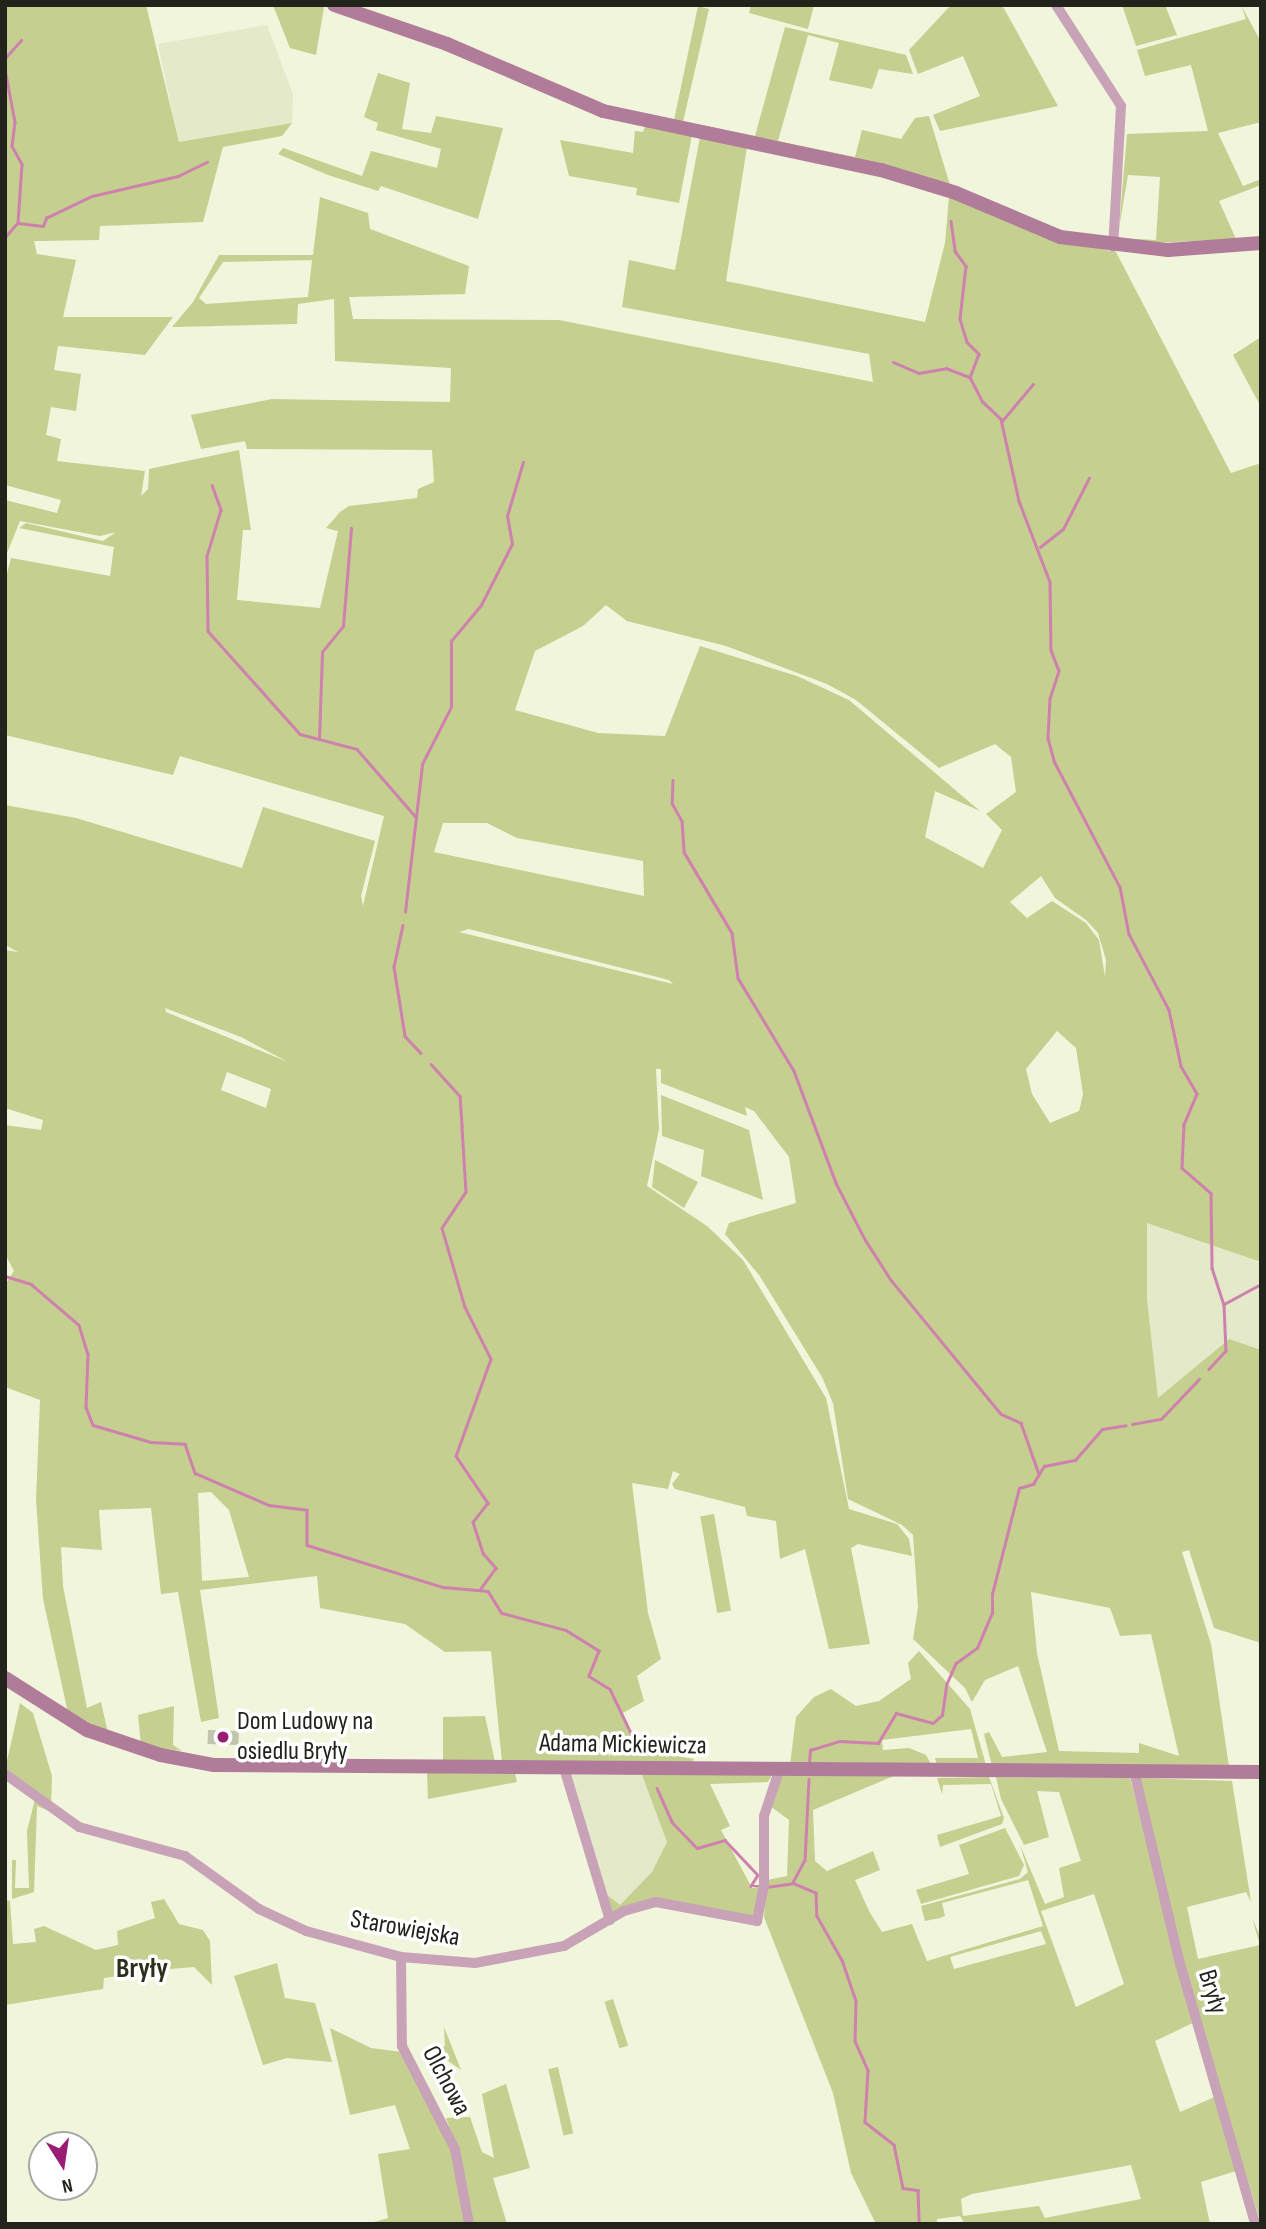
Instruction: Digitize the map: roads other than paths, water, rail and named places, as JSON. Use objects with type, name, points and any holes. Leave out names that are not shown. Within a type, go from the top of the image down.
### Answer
[{"type":"street","points":[[334,5],[447,44],[603,111],[881,170],[956,193],[1030,229],[1113,247],[1168,250],[1261,243]]},
{"type":"street","points":[[1056,5],[1121,106],[1113,247]]},
{"type":"street","name":"Adama Mickiewicza","points":[[5,1678],[87,1730],[150,1752],[214,1765],[779,1772],[1261,1772]]},
{"type":"street","points":[[564,1768],[610,1920]]},
{"type":"street","name":"Starowiejska","points":[[5,1774],[79,1827],[185,1856],[274,1918],[401,1957],[472,1963],[523,1957],[584,1938],[636,1906],[667,1902],[752,1923],[760,1917],[764,1889],[764,1816],[779,1772]]},
{"type":"street","name":"Bryły","points":[[1134,1772],[1179,1960],[1255,2224]]},
{"type":"street","name":"Olchowa","points":[[401,1957],[402,2046],[455,2149],[469,2224]]},
{"type":"waterway","points":[[5,58],[21,40]]},
{"type":"waterway","points":[[5,69],[15,122],[12,146],[22,164],[18,223],[5,238]]},
{"type":"waterway","points":[[18,223],[43,226],[46,218],[92,196],[178,176],[207,162]]},
{"type":"waterway","points":[[951,221],[955,251],[966,266],[960,319],[967,342],[979,354],[970,377],[983,402],[1001,419],[1019,501],[1050,582],[1051,650],[1059,671],[1050,698],[1048,738],[1054,761],[1120,887],[1129,934],[1169,1010],[1181,1066],[1197,1094],[1184,1125],[1182,1168],[1211,1193],[1212,1268],[1224,1304],[1226,1351],[1209,1369]]},
{"type":"waterway","points":[[893,362],[919,373],[946,368],[970,377]]},
{"type":"waterway","points":[[1002,421],[1033,384]]},
{"type":"waterway","points":[[405,912],[422,764],[451,707],[451,641],[481,605],[512,544],[507,516],[523,462]]},
{"type":"waterway","points":[[1040,547],[1063,529],[1089,478]]},
{"type":"waterway","points":[[212,485],[221,510],[207,556],[208,631],[300,734],[357,749],[416,817]]},
{"type":"waterway","points":[[319,739],[322,652],[343,626],[351,528]]},
{"type":"waterway","points":[[673,780],[672,803],[682,821],[684,852],[732,933],[738,978],[794,1071],[836,1183],[866,1241],[891,1280],[1001,1414],[1021,1423],[1039,1474]]},
{"type":"waterway","points":[[403,925],[394,967],[405,1036],[421,1053]]},
{"type":"waterway","points":[[431,1064],[460,1096],[466,1192],[442,1228],[465,1307],[491,1359],[456,1456],[488,1503],[473,1522],[483,1553],[496,1568],[481,1589]]},
{"type":"waterway","points":[[5,1276],[31,1284],[79,1325],[88,1355],[86,1407],[93,1425],[151,1442],[185,1444],[195,1473],[269,1505],[307,1510],[307,1545],[443,1587],[488,1591],[502,1613],[566,1630],[599,1651],[589,1676],[610,1689],[640,1752]]},
{"type":"waterway","points":[[1224,1304],[1261,1284]]},
{"type":"waterway","points":[[1132,1424],[1161,1419],[1199,1379]]},
{"type":"waterway","points":[[809,1762],[810,1750],[839,1741],[878,1743],[896,1713],[933,1723],[942,1715],[946,1685],[956,1663],[977,1648],[992,1613],[992,1594],[1019,1488],[1033,1484],[1044,1466],[1075,1460],[1102,1429],[1126,1425]]},
{"type":"waterway","points":[[809,1779],[805,1860],[793,1883],[816,1893],[817,1916],[842,1960],[856,2001],[855,2041],[868,2070],[865,2122],[894,2145],[903,2188],[918,2190],[919,2224]]},
{"type":"waterway","points":[[657,1788],[672,1822],[697,1848],[725,1840],[758,1875],[751,1886],[760,1886]]},
{"type":"waterway","points":[[766,1887],[793,1883]]},
{"type":"place","name":"Dom Ludowy na osiedlu Bryły","points":[[223,1737]]},
{"type":"district","name":"Bryły","points":[[142,1969]]}]
